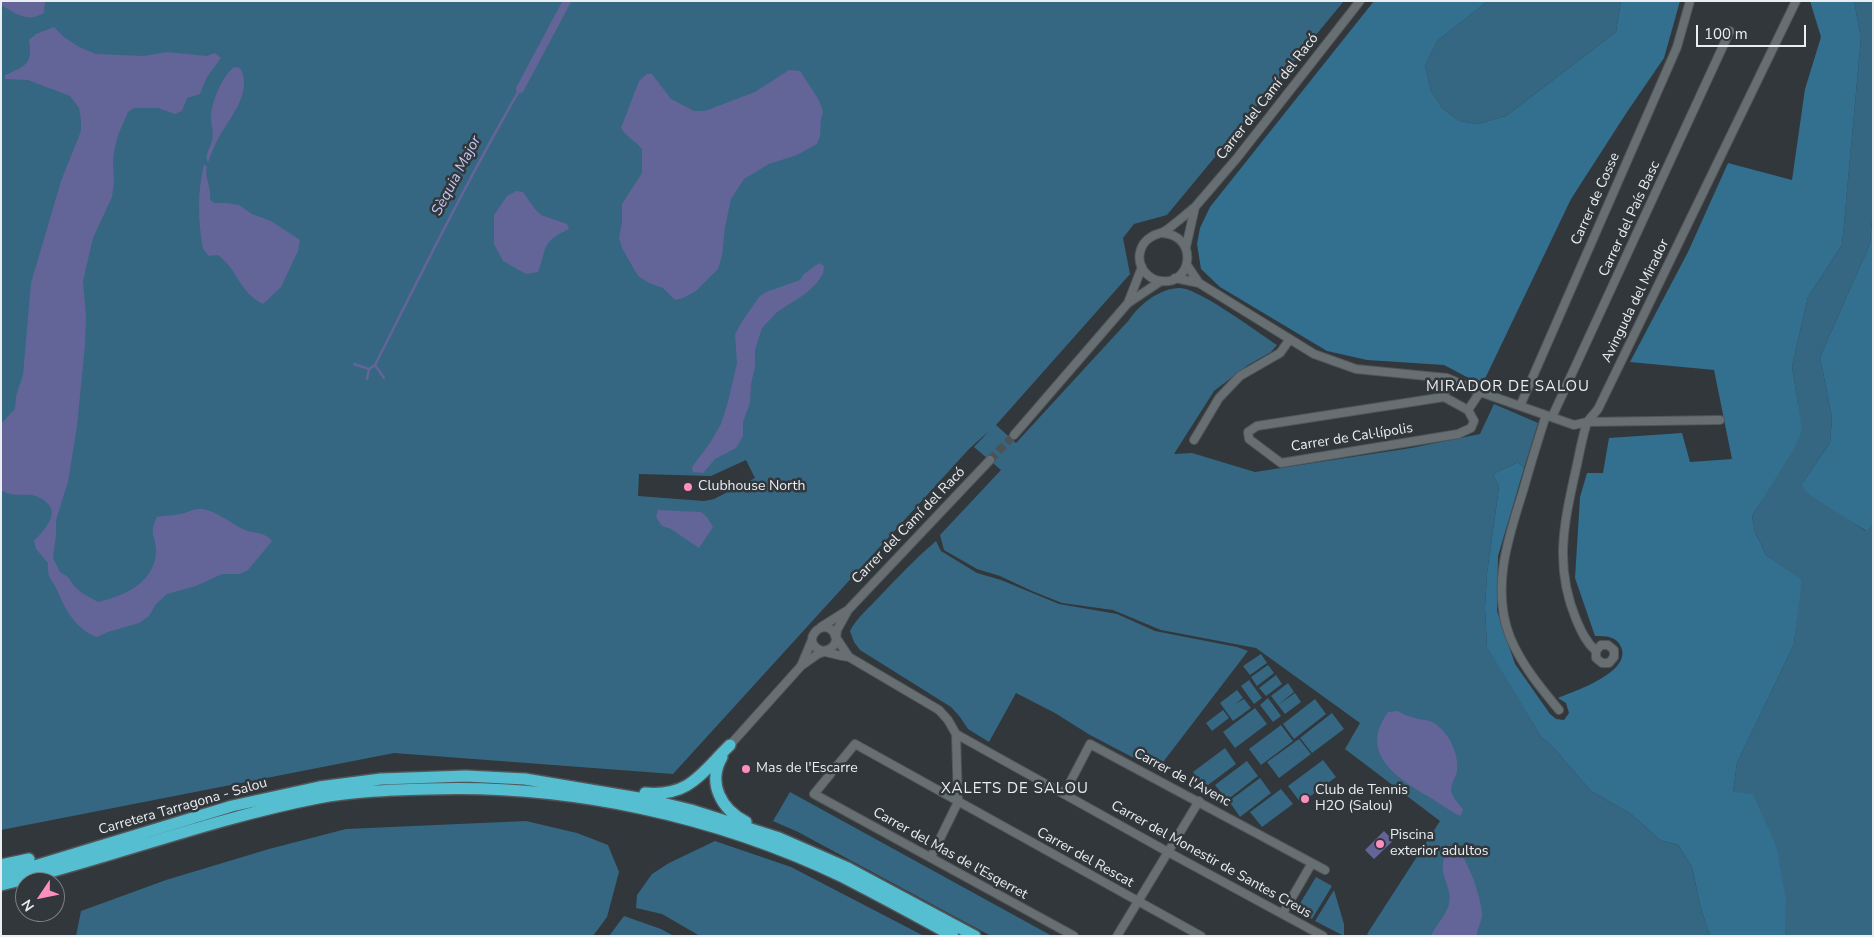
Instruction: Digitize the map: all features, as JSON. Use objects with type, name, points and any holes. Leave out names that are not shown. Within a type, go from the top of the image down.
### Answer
[{"type":"highway","points":[[573,787],[594,785],[658,794],[674,792],[697,778],[730,745]]},
{"type":"highway","points":[[730,745],[719,762],[717,770],[717,784],[724,805],[734,815],[779,838]]},
{"type":"highway","name":"Carretera Tarragona - Salou","points":[[1,874],[38,865],[232,806],[319,787],[381,779],[466,776],[525,779],[633,797],[691,810],[779,838],[848,868],[975,936]]},
{"type":"highway","name":"Carretera Tarragona - Salou","points":[[1,885],[42,875],[236,816],[321,798],[381,790],[464,787],[524,790],[619,804],[654,811],[717,828],[776,849],[842,877],[953,936]]},
{"type":"highway","points":[[1,865],[136,834]]},
{"type":"highway","points":[[65,872],[148,842]]},
{"type":"highway","points":[[1,892],[15,888]]},
{"type":"street","name":"Carrer del Camí del Racó","points":[[1162,233],[1195,207],[1238,158],[1360,1]]},
{"type":"street","name":"Carrer de Cosse","points":[[1520,406],[1677,46],[1690,1]]},
{"type":"street","name":"Avinguda del Mirador","points":[[1596,651],[1582,632],[1569,603],[1562,568],[1562,541],[1587,422],[1598,409],[1796,1]]},
{"type":"street","name":"Carrer del País Basc","points":[[1559,710],[1533,677],[1510,636],[1503,610],[1502,574],[1507,541],[1549,416],[1730,31]]},
{"type":"street","name":"Carrer del Camí del Racó","points":[[1186,247],[1195,207]]},
{"type":"street","points":[[1014,434],[1128,303],[1162,281],[1175,278],[1182,273],[1188,259],[1186,247],[1174,235],[1162,233],[1151,237],[1143,244],[1140,255],[1142,267],[1150,277],[1162,281]]},
{"type":"street","points":[[1187,265],[1200,283]]},
{"type":"street","points":[[1128,303],[1142,267]]},
{"type":"street","points":[[1175,278],[1200,283],[1314,354],[1356,369],[1447,378],[1480,392],[1574,425],[1587,422],[1720,420]]},
{"type":"street","points":[[1194,440],[1219,398],[1240,376],[1280,353],[1290,339]]},
{"type":"street","points":[[1447,378],[1444,397],[1468,410]]},
{"type":"street","name":"Carrer de Cal·lípolis","points":[[1444,397],[1258,426],[1248,432],[1250,439],[1281,462],[1458,434],[1471,428],[1474,421],[1468,410],[1480,392]]},
{"type":"street","name":"Carrer del Camí del Racó","points":[[836,638],[837,630],[848,610],[990,460]]},
{"type":"street","name":"Carrer del Camí del Racó","points":[[819,628],[848,610]]},
{"type":"street","points":[[800,666],[814,633],[823,627],[831,630],[849,658]]},
{"type":"street","points":[[730,745],[800,666],[834,644],[836,638]]},
{"type":"street","points":[[812,640],[815,647],[849,658],[939,710],[956,734],[958,802],[931,857]]},
{"type":"street","name":"Carrer del Monestir de Santes Creus","points":[[956,734],[1323,936]]},
{"type":"street","name":"Carrer del Rescat","points":[[814,794],[855,744],[1201,936]]},
{"type":"street","name":"Carrer de l'Avenc","points":[[1064,794],[1090,744],[1325,870]]},
{"type":"street","name":"Carrer del Mas de l'Esqerret","points":[[814,794],[1074,936]]},
{"type":"street","points":[[1117,936],[1199,801]]},
{"type":"street","points":[[1283,913],[1312,863]]},
{"type":"shaded area","points":[[1,1],[1344,1],[1167,215],[1134,224],[1123,238],[1130,274],[996,425],[1016,443],[1139,308],[1158,294],[1180,288],[1189,290],[1214,303],[1277,345],[1271,352],[1248,365],[1214,391],[1174,454],[1192,453],[1255,472],[1411,448],[1480,434],[1494,404],[1538,423],[1524,468],[1518,462],[1493,474],[1499,487],[1487,573],[1485,608],[1487,648],[1541,737],[1551,745],[1591,791],[1631,814],[1660,840],[1678,845],[1692,867],[1701,909],[1710,936],[1371,936],[1367,934],[1440,821],[1345,749],[1360,723],[1256,648],[1161,630],[1113,610],[1062,603],[1000,576],[977,569],[944,550],[940,535],[1001,470],[974,447],[989,431],[969,449],[673,774],[394,753],[1,830]],"holes":[[[746,460],[755,478],[714,499],[704,501],[638,496],[639,474],[711,476]]]},
{"type":"shaded area","points":[[1,1],[45,1],[44,13],[32,17],[22,16],[1,5]]},
{"type":"shaded area","points":[[1374,1],[1488,1],[1437,41],[1425,66],[1431,91],[1442,108],[1459,121],[1478,124],[1506,116],[1616,32],[1621,1],[1680,1],[1664,58],[1571,199],[1482,385],[1444,365],[1367,360],[1327,351],[1220,287],[1201,269],[1197,244],[1200,228],[1210,207]]},
{"type":"shaded area","points":[[1488,1],[1621,1],[1616,32],[1506,116],[1478,124],[1459,121],[1442,108],[1431,91],[1425,66],[1437,41]]},
{"type":"shaded area","points":[[1810,1],[1854,1],[1861,38],[1842,245],[1808,297],[1792,366],[1802,430],[1795,447],[1752,516],[1755,532],[1766,555],[1802,580],[1794,644],[1737,763],[1733,792],[1753,794],[1776,846],[1786,899],[1785,936],[1710,936],[1701,909],[1692,867],[1678,845],[1660,840],[1631,814],[1591,791],[1551,745],[1541,737],[1487,648],[1485,608],[1487,573],[1499,487],[1493,474],[1518,462],[1524,468],[1498,556],[1497,611],[1515,664],[1550,714],[1556,719],[1564,720],[1569,713],[1566,703],[1558,698],[1600,679],[1618,665],[1622,656],[1621,647],[1617,641],[1607,637],[1595,636],[1575,578],[1580,497],[1587,473],[1603,473],[1609,438],[1682,433],[1690,462],[1732,459],[1714,370],[1630,362],[1688,252],[1728,163],[1792,180],[1805,89],[1821,37]]},
{"type":"shaded area","points":[[1854,1],[1873,1],[1873,209],[1870,244],[1820,357],[1832,418],[1830,443],[1801,485],[1865,531],[1873,526],[1873,936],[1785,936],[1733,792],[1737,763],[1794,644],[1801,580],[1766,555],[1755,532],[1752,516],[1761,501],[1798,405],[1792,366],[1808,297],[1842,245],[1861,38]]},
{"type":"shaded area","points":[[54,27],[64,37],[79,47],[96,54],[144,56],[167,52],[207,56],[215,53],[221,58],[207,77],[200,94],[187,98],[182,111],[175,114],[158,108],[134,108],[128,112],[118,135],[114,152],[112,197],[93,238],[83,281],[86,317],[85,345],[77,426],[68,482],[56,520],[53,558],[60,572],[68,577],[74,586],[98,602],[128,592],[144,580],[150,572],[156,551],[153,528],[157,517],[177,515],[197,509],[208,510],[245,530],[266,536],[272,541],[248,570],[240,574],[222,574],[196,586],[167,594],[156,604],[149,616],[139,623],[97,637],[83,630],[68,612],[49,576],[48,563],[36,549],[34,541],[49,522],[52,512],[50,507],[36,496],[12,494],[1,490],[1,424],[15,409],[16,396],[23,375],[31,283],[61,181],[81,131],[79,108],[70,96],[28,80],[5,79],[5,75],[26,64],[30,55],[29,40],[36,34]]},
{"type":"shaded area","points":[[234,67],[240,68],[244,78],[244,88],[237,108],[215,145],[208,163],[207,154],[213,138],[211,117],[213,104],[221,83]]},
{"type":"shaded area","points":[[789,70],[800,71],[819,100],[823,112],[817,144],[797,155],[769,164],[744,179],[731,199],[725,227],[722,256],[718,269],[696,291],[675,300],[663,288],[649,283],[638,276],[623,250],[619,238],[622,222],[622,204],[642,173],[642,149],[621,128],[639,81],[647,74],[652,74],[671,99],[694,111],[705,111],[755,92]]},
{"type":"shaded area","points":[[204,164],[207,167],[206,175],[210,200],[214,203],[239,205],[252,214],[271,221],[300,240],[298,251],[281,287],[263,304],[243,287],[225,261],[218,255],[209,256],[203,249],[199,207]]},
{"type":"shaded area","points":[[516,191],[523,192],[541,215],[567,224],[569,229],[553,238],[546,246],[538,272],[526,274],[503,261],[494,244],[494,215],[507,196]]},
{"type":"shaded area","points":[[1873,209],[1873,526],[1866,531],[1810,495],[1801,485],[1830,443],[1832,418],[1820,357],[1870,244]]},
{"type":"shaded area","points":[[819,263],[824,266],[823,274],[816,284],[805,294],[777,312],[762,328],[755,350],[755,367],[751,384],[750,403],[743,422],[743,436],[736,448],[715,459],[703,473],[693,472],[692,467],[710,443],[721,424],[737,363],[735,334],[743,320],[759,297],[766,292],[800,280],[804,274]]},
{"type":"shaded area","points":[[658,510],[701,512],[707,517],[713,527],[699,548],[671,529],[662,526],[656,517]]},
{"type":"shaded area","points":[[936,541],[941,551],[977,573],[1001,580],[1059,604],[1117,614],[1155,631],[1237,647],[1248,651],[1157,770],[1016,693],[989,742],[968,729],[951,707],[860,650],[854,642],[850,631],[864,612]]},
{"type":"shaded area","points":[[1261,654],[1267,663],[1250,675],[1243,666]]},
{"type":"shaded area","points":[[1268,665],[1274,673],[1257,686],[1251,677]]},
{"type":"shaded area","points":[[1276,675],[1282,684],[1266,696],[1259,688]]},
{"type":"shaded area","points":[[1249,680],[1262,698],[1254,704],[1241,686]]},
{"type":"shaded area","points":[[1288,683],[1294,692],[1278,705],[1271,696]]},
{"type":"shaded area","points":[[1237,690],[1243,698],[1235,704],[1244,699],[1251,708],[1233,721],[1220,703]]},
{"type":"shaded area","points":[[1295,693],[1301,702],[1285,714],[1278,705]]},
{"type":"shaded area","points":[[1268,698],[1281,716],[1273,722],[1260,705]]},
{"type":"shaded area","points":[[1315,699],[1326,714],[1294,739],[1283,724]]},
{"type":"shaded area","points":[[1255,708],[1267,724],[1235,748],[1223,732]]},
{"type":"shaded area","points":[[1223,710],[1229,718],[1212,731],[1206,723]]},
{"type":"shaded area","points":[[1397,711],[1410,717],[1434,723],[1444,732],[1452,744],[1455,751],[1457,771],[1451,791],[1463,810],[1460,816],[1406,782],[1385,763],[1379,752],[1377,740],[1380,727],[1388,712]]},
{"type":"shaded area","points":[[1332,713],[1344,729],[1312,753],[1300,738]]},
{"type":"shaded area","points":[[1281,725],[1293,741],[1261,765],[1249,749]]},
{"type":"shaded area","points":[[1299,739],[1311,754],[1279,778],[1267,762]]},
{"type":"shaded area","points":[[1225,748],[1236,764],[1204,788],[1193,772]]},
{"type":"shaded area","points":[[1323,760],[1336,777],[1301,803],[1288,786]]},
{"type":"shaded area","points":[[1247,761],[1258,776],[1227,800],[1215,785]]},
{"type":"shaded area","points":[[1260,778],[1271,793],[1240,817],[1229,801]]},
{"type":"shaded area","points":[[1281,789],[1293,804],[1262,827],[1250,812]]},
{"type":"shaded area","points":[[790,792],[1052,936],[991,936],[798,832],[773,821]]},
{"type":"shaded area","points":[[526,821],[577,833],[608,845],[619,872],[607,917],[593,936],[76,936],[81,911],[166,880],[269,849],[346,829]]},
{"type":"shaded area","name":"Piscina exterior adultos","points":[[1384,831],[1391,838],[1395,839],[1374,859],[1365,850]]},
{"type":"shaded area","points":[[715,841],[791,867],[924,936],[700,936],[662,914],[636,908],[637,895],[652,874],[669,863]]},
{"type":"shaded area","points":[[1451,847],[1455,847],[1464,859],[1480,900],[1482,916],[1477,936],[1431,936],[1449,904],[1449,890],[1444,877],[1443,863],[1445,855]]},
{"type":"shaded area","points":[[1316,877],[1332,886],[1312,919],[1296,910]]},
{"type":"shaded area","points":[[1334,890],[1344,924],[1344,936],[1315,921]]},
{"type":"shaded area","points":[[624,916],[661,929],[674,936],[609,936]]},
{"type":"waterway","name":"Sèquia Major","points":[[520,89],[567,1]]},
{"type":"waterway","name":"Sèquia Major","points":[[354,364],[369,369],[375,365],[464,191],[520,89]]},
{"type":"waterway","name":"Sèquia Major","points":[[375,365],[384,378]]},
{"type":"waterway","name":"Sèquia Major","points":[[367,379],[369,369]]},
{"type":"tunnel","points":[[990,460],[1014,435]]},
{"type":"place","name":"Clubhouse North","points":[[688,487]]},
{"type":"place","name":"Mas de l'Escarre","points":[[746,769]]},
{"type":"place","name":"Club de Tennis H2O (Salou)","points":[[1305,799]]},
{"type":"place","name":"Piscina exterior adultos","points":[[1380,844]]},
{"type":"district","name":"MIRADOR DE SALOU","points":[[1508,387]]},
{"type":"district","name":"XALETS DE SALOU","points":[[1015,789]]}]
